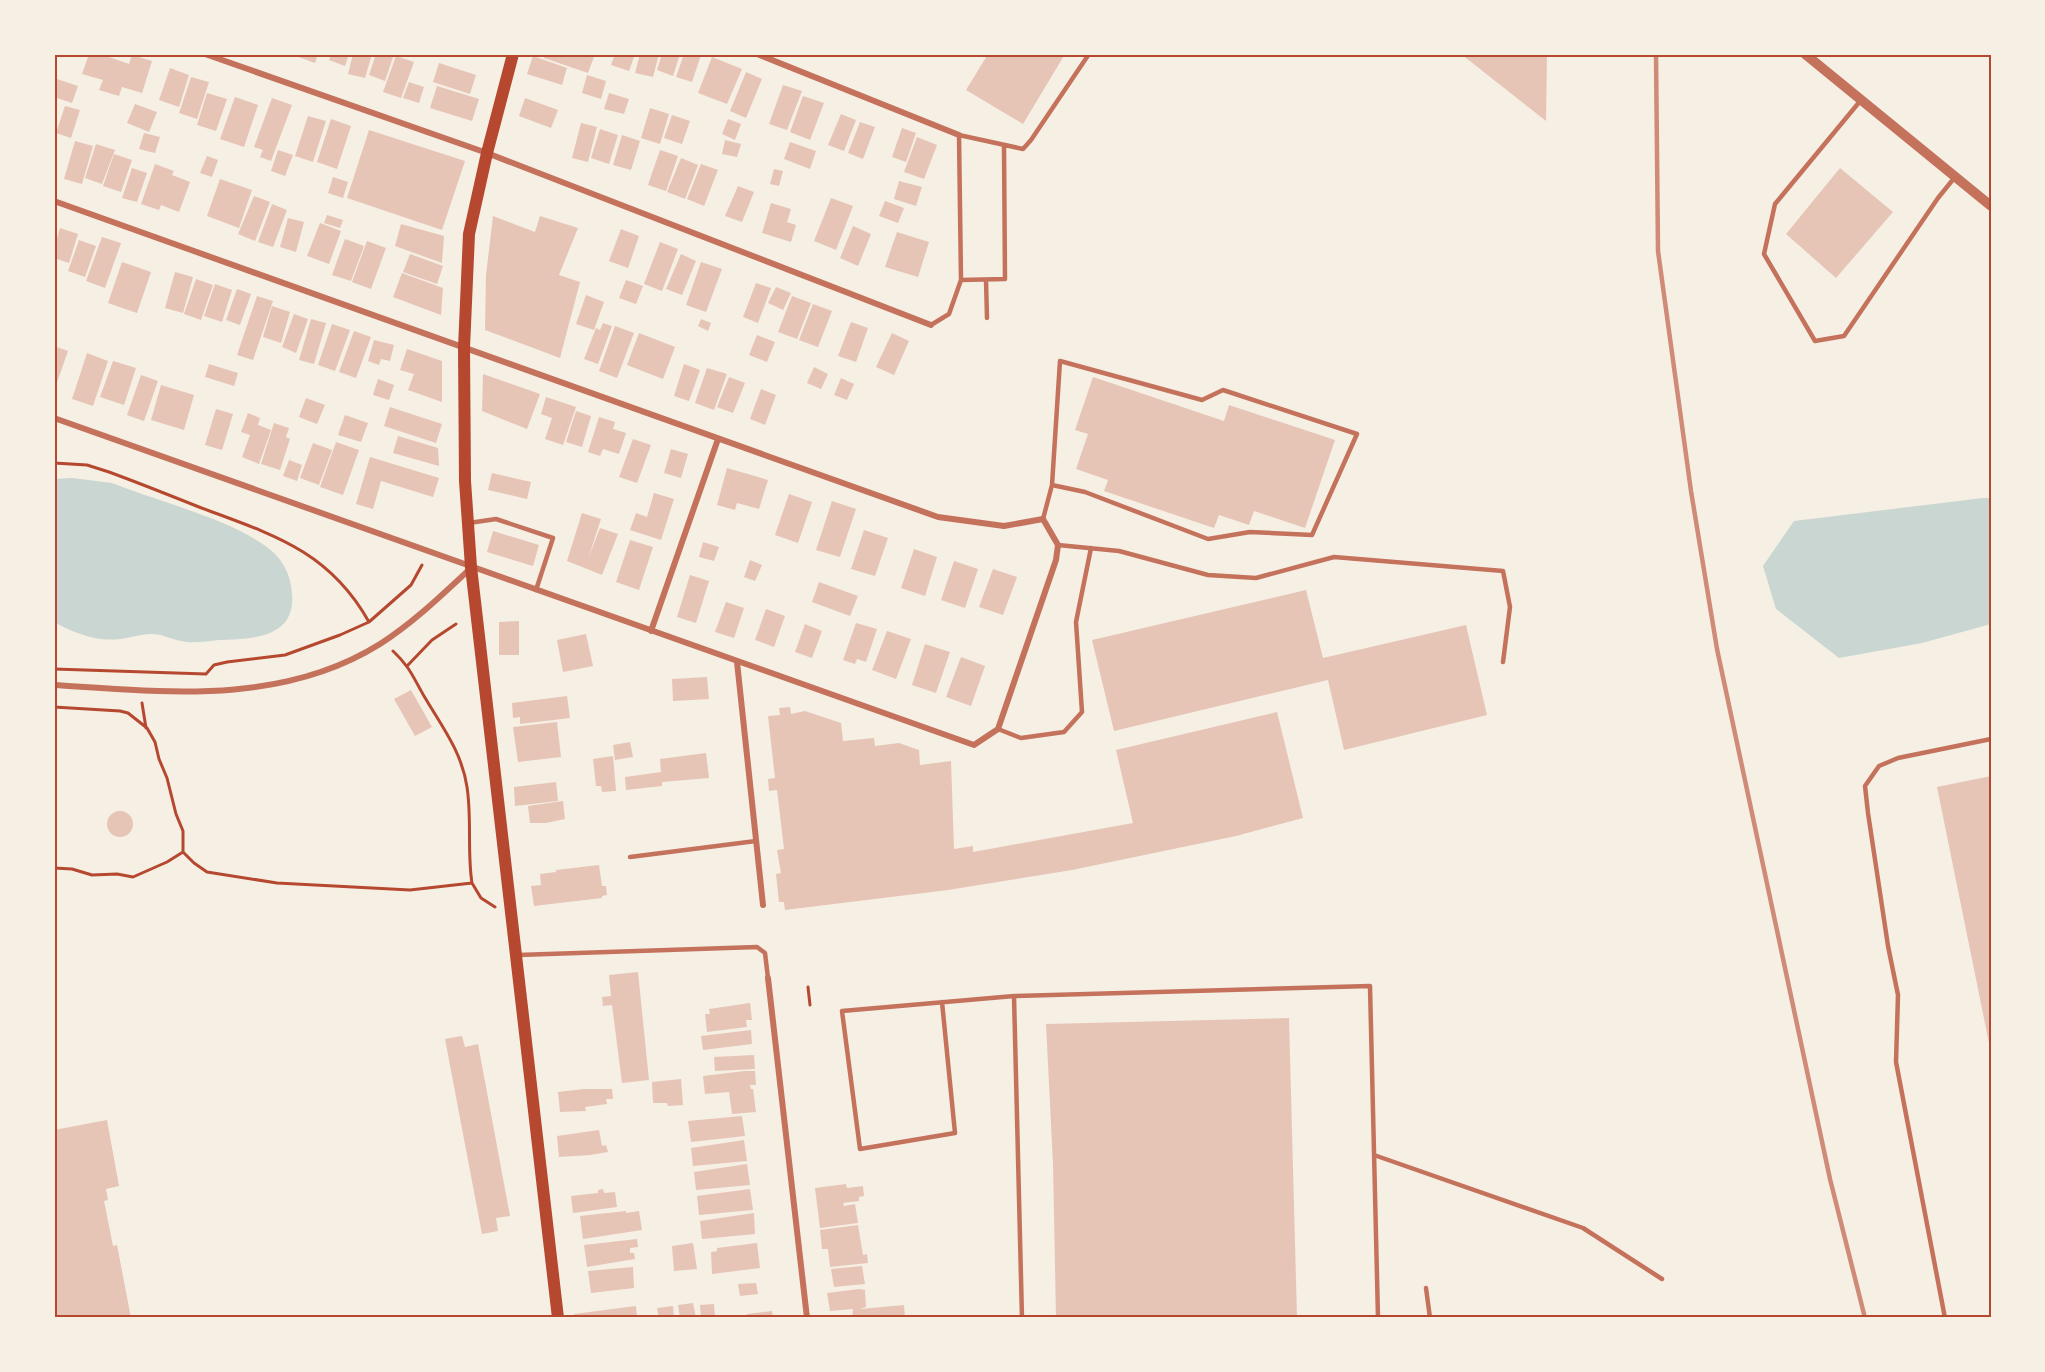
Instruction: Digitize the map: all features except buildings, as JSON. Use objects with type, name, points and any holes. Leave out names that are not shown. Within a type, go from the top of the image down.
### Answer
[{"type":"main road","points":[[513,54],[469,234],[464,348],[465,481],[471,567],[558,1318]]},
{"type":"street","points":[[204,54],[487,153],[931,325]]},
{"type":"street","points":[[757,54],[959,135]]},
{"type":"street","points":[[1805,54],[1991,206]]},
{"type":"street","points":[[54,201],[938,517],[1004,526],[1043,519],[1058,545],[1056,561],[998,729],[974,745],[54,418]]},
{"type":"street","points":[[651,631],[718,438]]},
{"type":"street","points":[[54,685],[166,692],[211,691],[274,685],[313,675],[348,662],[380,644],[430,606],[471,567]]},
{"type":"street","points":[[737,662],[763,904]]},
{"type":"street","points":[[768,978],[807,1318]]},
{"type":"lane","points":[[931,325],[949,314],[962,280],[959,135],[1023,149],[1089,54]]},
{"type":"lane","points":[[1862,100],[1775,204],[1764,254],[1815,341],[1844,336],[1938,198],[1955,177]]},
{"type":"lane","points":[[962,280],[1005,279],[1004,146]]},
{"type":"lane","points":[[986,280],[987,318]]},
{"type":"lane","points":[[1043,519],[1052,485],[1060,361],[1202,400],[1223,390],[1357,434],[1312,535],[1250,532],[1208,539],[1085,492],[1052,485]]},
{"type":"lane","points":[[468,523],[496,519],[553,538],[536,590]]},
{"type":"lane","points":[[1058,545],[1119,551],[1208,574],[1256,578],[1334,557],[1503,571],[1510,607],[1503,662]]},
{"type":"lane","points":[[998,729],[1020,738],[1064,732],[1082,711],[1076,622],[1091,548]]},
{"type":"lane","points":[[1946,1318],[1896,1062],[1898,995],[1865,786],[1879,766],[1898,758],[1991,739]]},
{"type":"lane","points":[[630,857],[756,841]]},
{"type":"lane","points":[[515,955],[757,947],[765,953],[768,978]]},
{"type":"lane","points":[[942,1002],[955,1133],[860,1149],[842,1011],[942,1002],[1014,996],[1370,986],[1378,1318]]},
{"type":"lane","points":[[1014,996],[1022,1318]]},
{"type":"lane","points":[[1374,1155],[1583,1228],[1662,1279]]},
{"type":"lane","points":[[1426,1288],[1430,1318]]},
{"type":"path","points":[[54,463],[87,465],[109,472],[280,539],[321,562],[354,597],[369,622]]},
{"type":"path","points":[[54,669],[206,674],[214,665],[226,662],[285,655],[369,622],[411,585],[422,565]]},
{"type":"path","points":[[408,665],[432,640],[456,624]]},
{"type":"path","points":[[393,651],[408,665],[423,695],[446,730],[462,763],[468,797],[472,883],[481,898],[493,907],[510,912]]},
{"type":"path","points":[[142,703],[147,728],[155,742],[183,831],[183,852],[207,872],[277,883],[410,890],[472,883]]},
{"type":"path","points":[[54,707],[120,711],[128,713],[147,728]]},
{"type":"path","points":[[54,809],[54,821]]},
{"type":"path","points":[[54,868],[72,869],[92,875],[117,874],[133,877],[183,852]]},
{"type":"path","points":[[808,987],[810,1005]]},
{"type":"shaded area","points":[[72,478],[112,483],[198,513],[264,545],[280,560],[290,579],[291,609],[287,620],[269,634],[257,637],[195,642],[151,634],[111,640],[94,638],[54,622],[54,479]]},
{"type":"shaded area","points":[[1991,498],[1991,624],[1922,643],[1839,658],[1776,609],[1763,566],[1794,521]]},
{"type":"railway","points":[[1656,54],[1658,251],[1691,491],[1717,649],[1830,1179],[1865,1318]]}]
